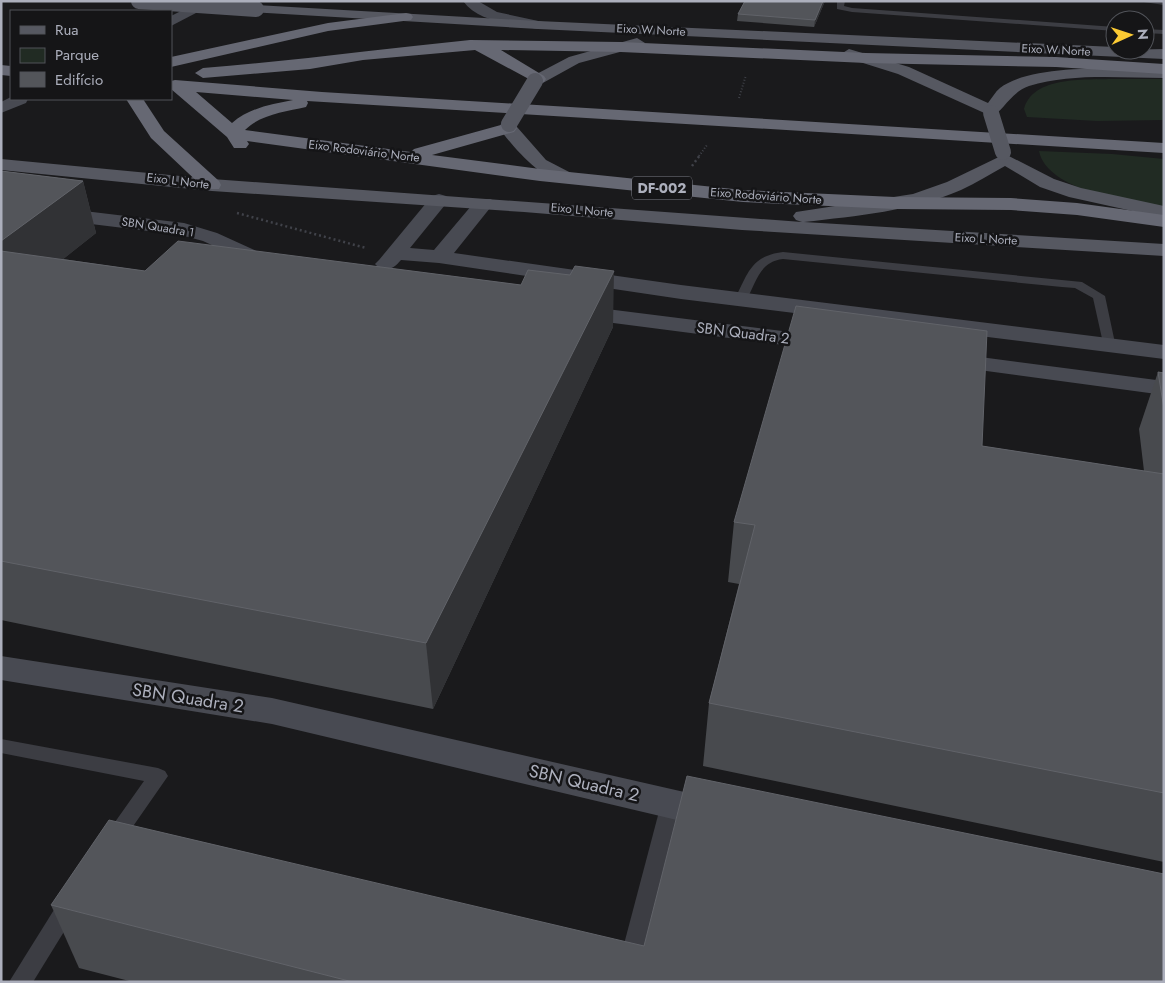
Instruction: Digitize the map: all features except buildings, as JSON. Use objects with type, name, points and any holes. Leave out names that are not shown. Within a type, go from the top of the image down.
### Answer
[{"type":"highway","points":[[172,62],[328,27],[406,17]]},
{"type":"highway","points":[[400,36],[446,40],[492,52],[536,80]]},
{"type":"highway","points":[[322,76],[310,64],[308,59],[324,45],[373,37]]},
{"type":"highway","points":[[174,80],[203,73],[310,64],[363,55],[470,45],[621,47],[866,58],[1056,62],[1164,69]]},
{"type":"highway","points":[[203,73],[940,121],[1096,128]]},
{"type":"highway","points":[[174,80],[322,97],[1164,148]]},
{"type":"highway","points":[[174,80],[234,134],[241,124],[251,118],[322,97]]},
{"type":"highway","points":[[135,100],[147,115],[157,134],[212,185]]},
{"type":"highway","points":[[408,156],[508,126]]},
{"type":"highway","name":"Eixo Rodoviário Norte","points":[[234,134],[566,178],[743,196],[895,203],[1021,205],[1078,209],[1164,221]]},
{"type":"main road","name":"Eixo W Norte","points":[[139,1],[538,25],[1105,51]]},
{"type":"main road","points":[[566,178],[540,164],[508,126],[536,80],[574,60],[621,47],[692,32]]},
{"type":"main road","points":[[763,36],[866,58],[913,73],[991,112],[1004,156],[1048,183],[1076,193],[1164,212]]},
{"type":"main road","name":"Eixo W Norte","points":[[991,112],[1008,91],[1022,83],[1042,78],[1164,73]]},
{"type":"main road","points":[[742,224],[895,203],[953,186],[1004,156]]},
{"type":"main road","name":"Eixo L Norte","points":[[5,164],[212,185],[484,203],[742,224],[1164,250]]},
{"type":"street","points":[[172,11],[192,1]]},
{"type":"street","points":[[172,21],[212,1]]},
{"type":"street","points":[[470,1],[473,6],[494,15],[538,25]]},
{"type":"street","points":[[1,108],[18,100]]},
{"type":"street","points":[[373,278],[439,200]]},
{"type":"street","points":[[440,257],[484,203]]},
{"type":"street","name":"SBN Quadra 1","points":[[1,207],[184,229],[210,237],[269,264],[286,268]]},
{"type":"street","points":[[396,253],[440,257],[681,292],[1108,343],[1164,352]]},
{"type":"street","points":[[605,315],[618,306],[627,285]]},
{"type":"street","points":[[666,324],[670,305],[681,292]]},
{"type":"street","name":"SBN Quadra 2","points":[[559,310],[843,346]]},
{"type":"street","points":[[959,362],[966,343],[962,326]]},
{"type":"street","points":[[1021,370],[1013,350],[1014,340],[1024,334]]},
{"type":"street","points":[[930,358],[1164,388]]},
{"type":"street","name":"SBN Quadra 2","points":[[1,668],[272,711],[749,821]]},
{"type":"lane","points":[[841,1],[840,7],[852,10],[1105,28]]},
{"type":"lane","points":[[1141,1],[1164,3]]},
{"type":"lane","points":[[741,299],[762,260],[772,255],[797,255],[1062,283],[1078,285],[1099,296],[1108,343]]},
{"type":"lane","points":[[1,746],[158,776],[104,852]]},
{"type":"lane","points":[[625,982],[671,804]]},
{"type":"lane","points":[[20,982],[82,885]]},
{"type":"path","points":[[736,108],[747,73]]},
{"type":"green space","points":[[1164,79],[1164,120],[1097,121],[1027,117],[1024,109],[1029,98],[1048,85],[1074,80]]},
{"type":"green space","points":[[1039,151],[1112,154],[1164,159],[1164,209],[1112,198],[1073,185],[1057,176],[1045,165]]}]
